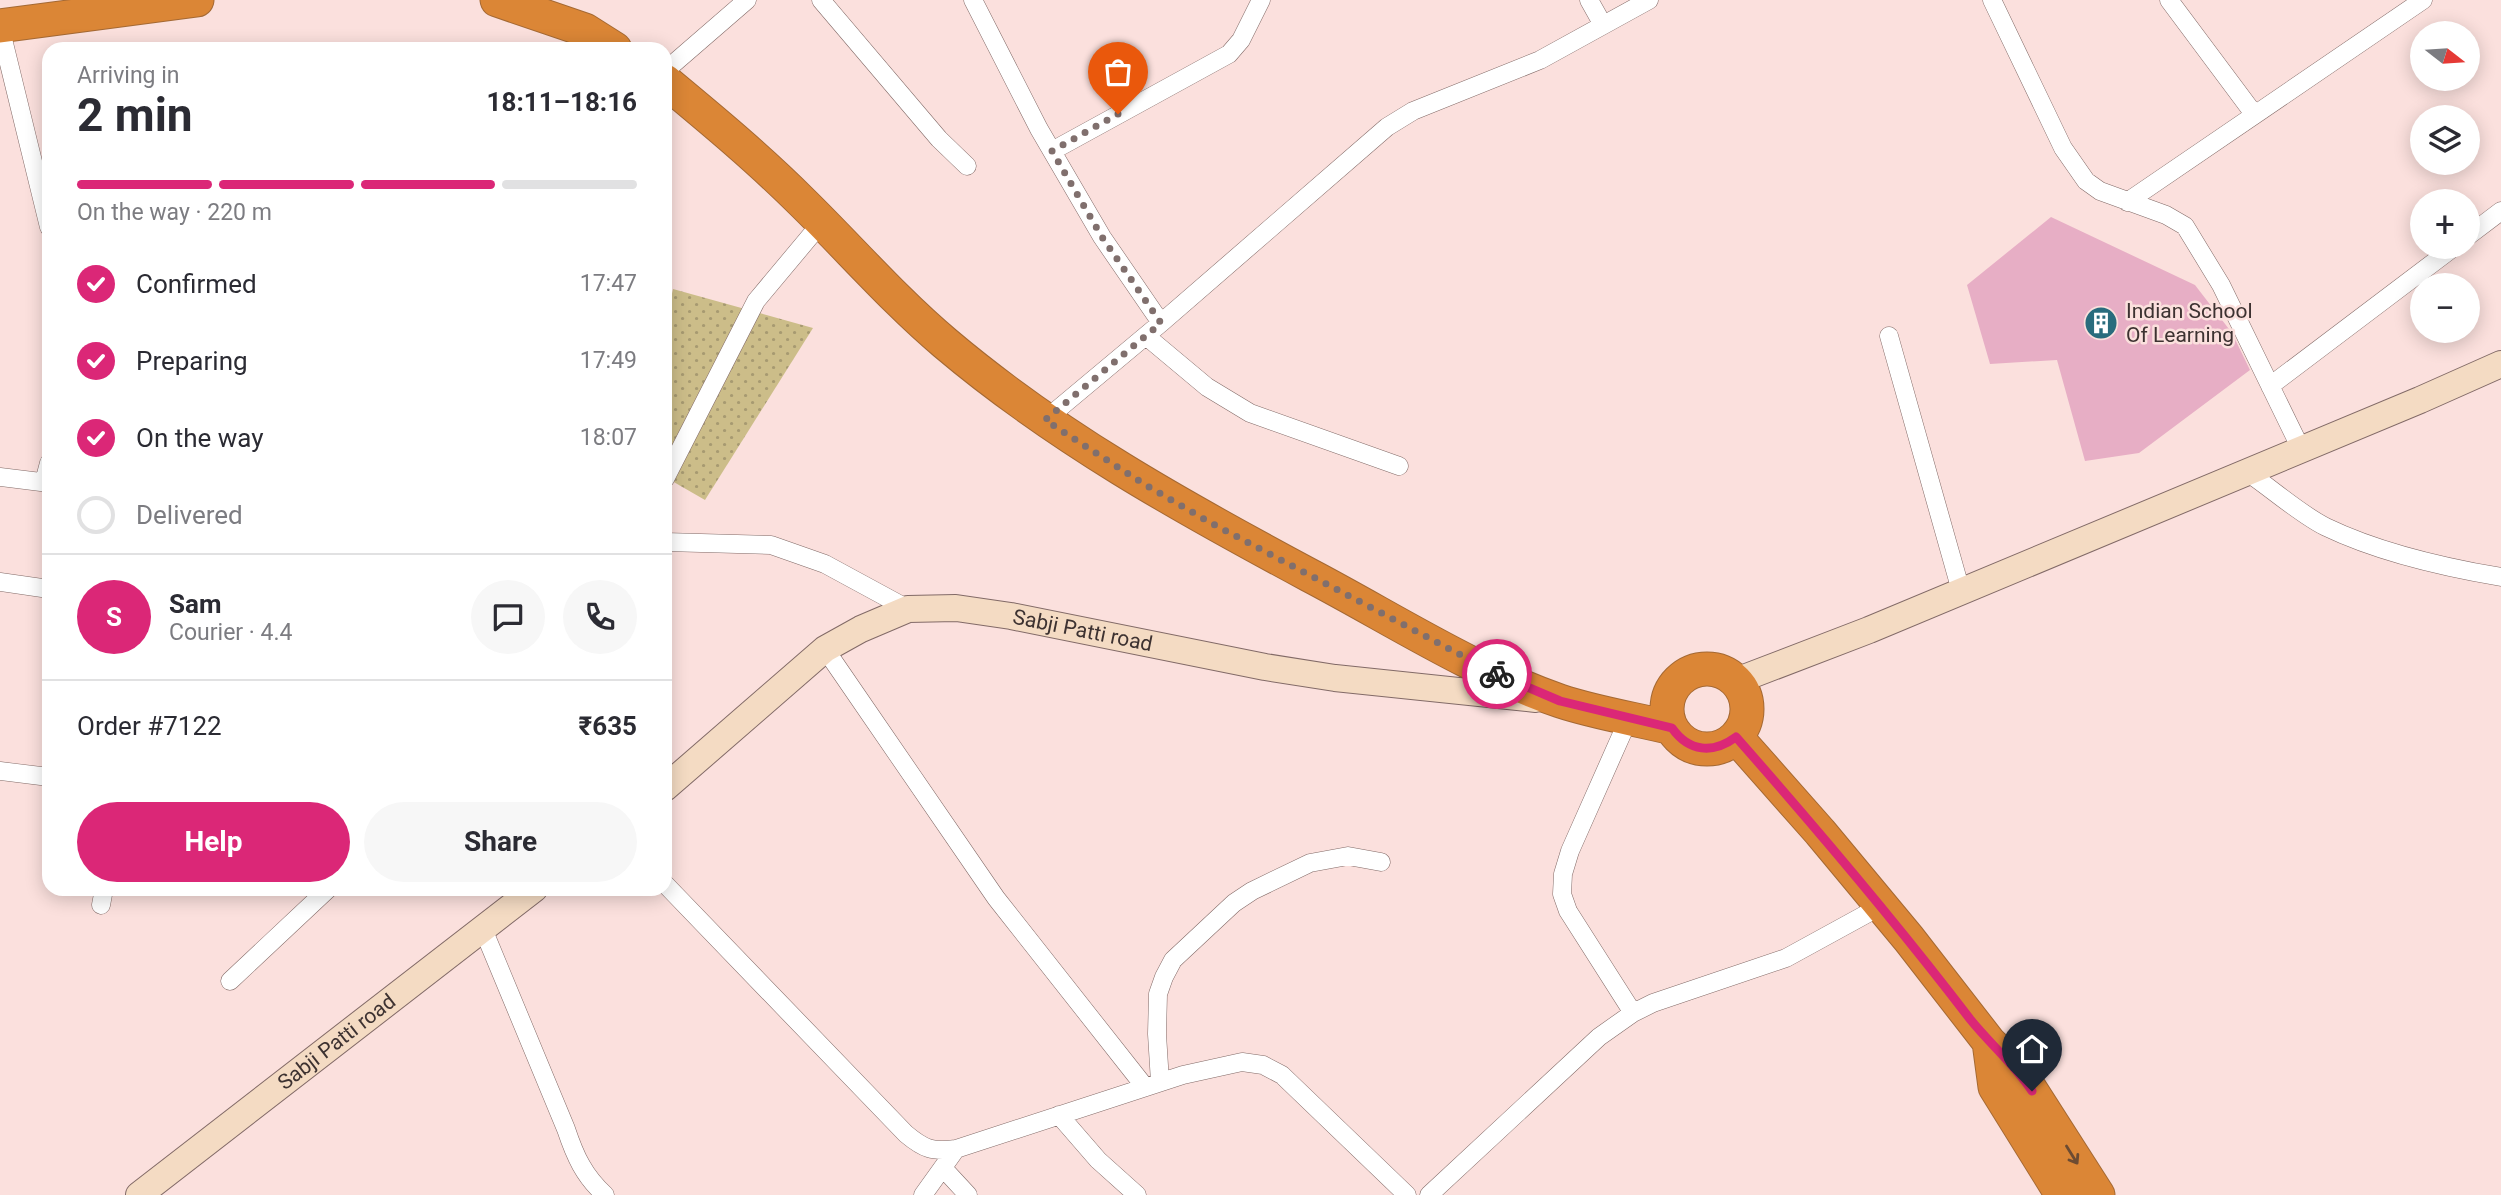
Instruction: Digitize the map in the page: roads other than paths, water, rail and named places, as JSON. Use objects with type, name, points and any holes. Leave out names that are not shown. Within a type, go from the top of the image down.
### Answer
[{"type":"highway","points":[[0,26],[197,0]]},
{"type":"highway","points":[[496,0],[585,30],[604,42]]},
{"type":"highway","points":[[672,87],[721,127],[822,222],[943,342],[1045,420],[1144,484],[1222,529],[1454,653],[1560,701],[1672,728]]},
{"type":"highway","points":[[1711,669],[1725,673],[1736,681],[1744,694],[1747,709],[1744,724],[1736,737],[1726,744],[1701,749],[1679,738],[1672,728],[1668,714],[1674,687],[1697,670],[1711,669]]},
{"type":"highway","points":[[1736,737],[1881,906],[1989,1042],[2018,1070],[2098,1195]]},
{"type":"highway","points":[[1989,1042],[1995,1087],[2062,1195]]},
{"type":"main road","points":[[1736,681],[1961,591],[2501,364]]},
{"type":"main road","name":"Sabji Patti road","points":[[672,782],[825,649],[861,629],[908,609],[956,608],[1011,616],[1265,667],[1335,678],[1560,701]]},
{"type":"main road","name":"Sabji Patti road","points":[[139,1195],[525,896]]},
{"type":"street","points":[[672,65],[747,0]]},
{"type":"street","points":[[821,0],[939,139],[967,166]]},
{"type":"street","points":[[973,0],[1052,151],[1102,237],[1161,323]]},
{"type":"street","points":[[1052,151],[1228,54],[1241,40],[1261,0]]},
{"type":"street","points":[[1589,0],[1603,26]]},
{"type":"street","points":[[1045,420],[1387,127],[1413,111],[1540,60],[1649,0]]},
{"type":"street","points":[[1992,0],[2063,148],[2086,181],[2100,191],[2166,215],[2185,226],[2221,285],[2301,449]]},
{"type":"street","points":[[2169,0],[2254,114]]},
{"type":"street","points":[[2127,202],[2423,0]]},
{"type":"street","points":[[0,26],[42,198]]},
{"type":"street","points":[[2480,227],[2501,211]]},
{"type":"street","points":[[672,465],[756,301],[822,222]]},
{"type":"street","points":[[2270,386],[2438,259]]},
{"type":"street","points":[[1146,336],[1208,387],[1250,413],[1399,466]]},
{"type":"street","points":[[1889,336],[1961,591]]},
{"type":"street","points":[[2247,471],[2323,526],[2357,540],[2458,570],[2501,577]]},
{"type":"street","points":[[0,477],[42,482]]},
{"type":"street","points":[[672,542],[771,545],[825,564],[908,609]]},
{"type":"street","points":[[0,582],[42,588]]},
{"type":"street","points":[[825,649],[996,898],[1153,1085]]},
{"type":"street","points":[[1629,718],[1570,851],[1563,874],[1562,894],[1568,911],[1633,1013]]},
{"type":"street","points":[[0,771],[42,776]]},
{"type":"street","points":[[1153,1085],[1158,995],[1173,960],[1234,903],[1252,891],[1310,863],[1348,856],[1381,862]]},
{"type":"street","points":[[672,891],[921,1146],[938,1151],[956,1149],[1153,1085],[1242,1062],[1263,1065],[1282,1075],[1406,1195]]},
{"type":"street","points":[[230,981],[321,896]]},
{"type":"street","points":[[1429,1195],[1599,1037],[1633,1013],[1653,1003],[1786,958],[1881,906]]},
{"type":"street","points":[[483,929],[566,1129],[576,1160],[590,1182],[605,1195]]},
{"type":"street","points":[[1059,1115],[1098,1160],[1137,1195]]},
{"type":"street","points":[[923,1195],[956,1149]]},
{"type":"street","points":[[943,1168],[968,1195]]},
{"type":"place","name":"Indian School Of Learning","points":[[2101,323]]}]
